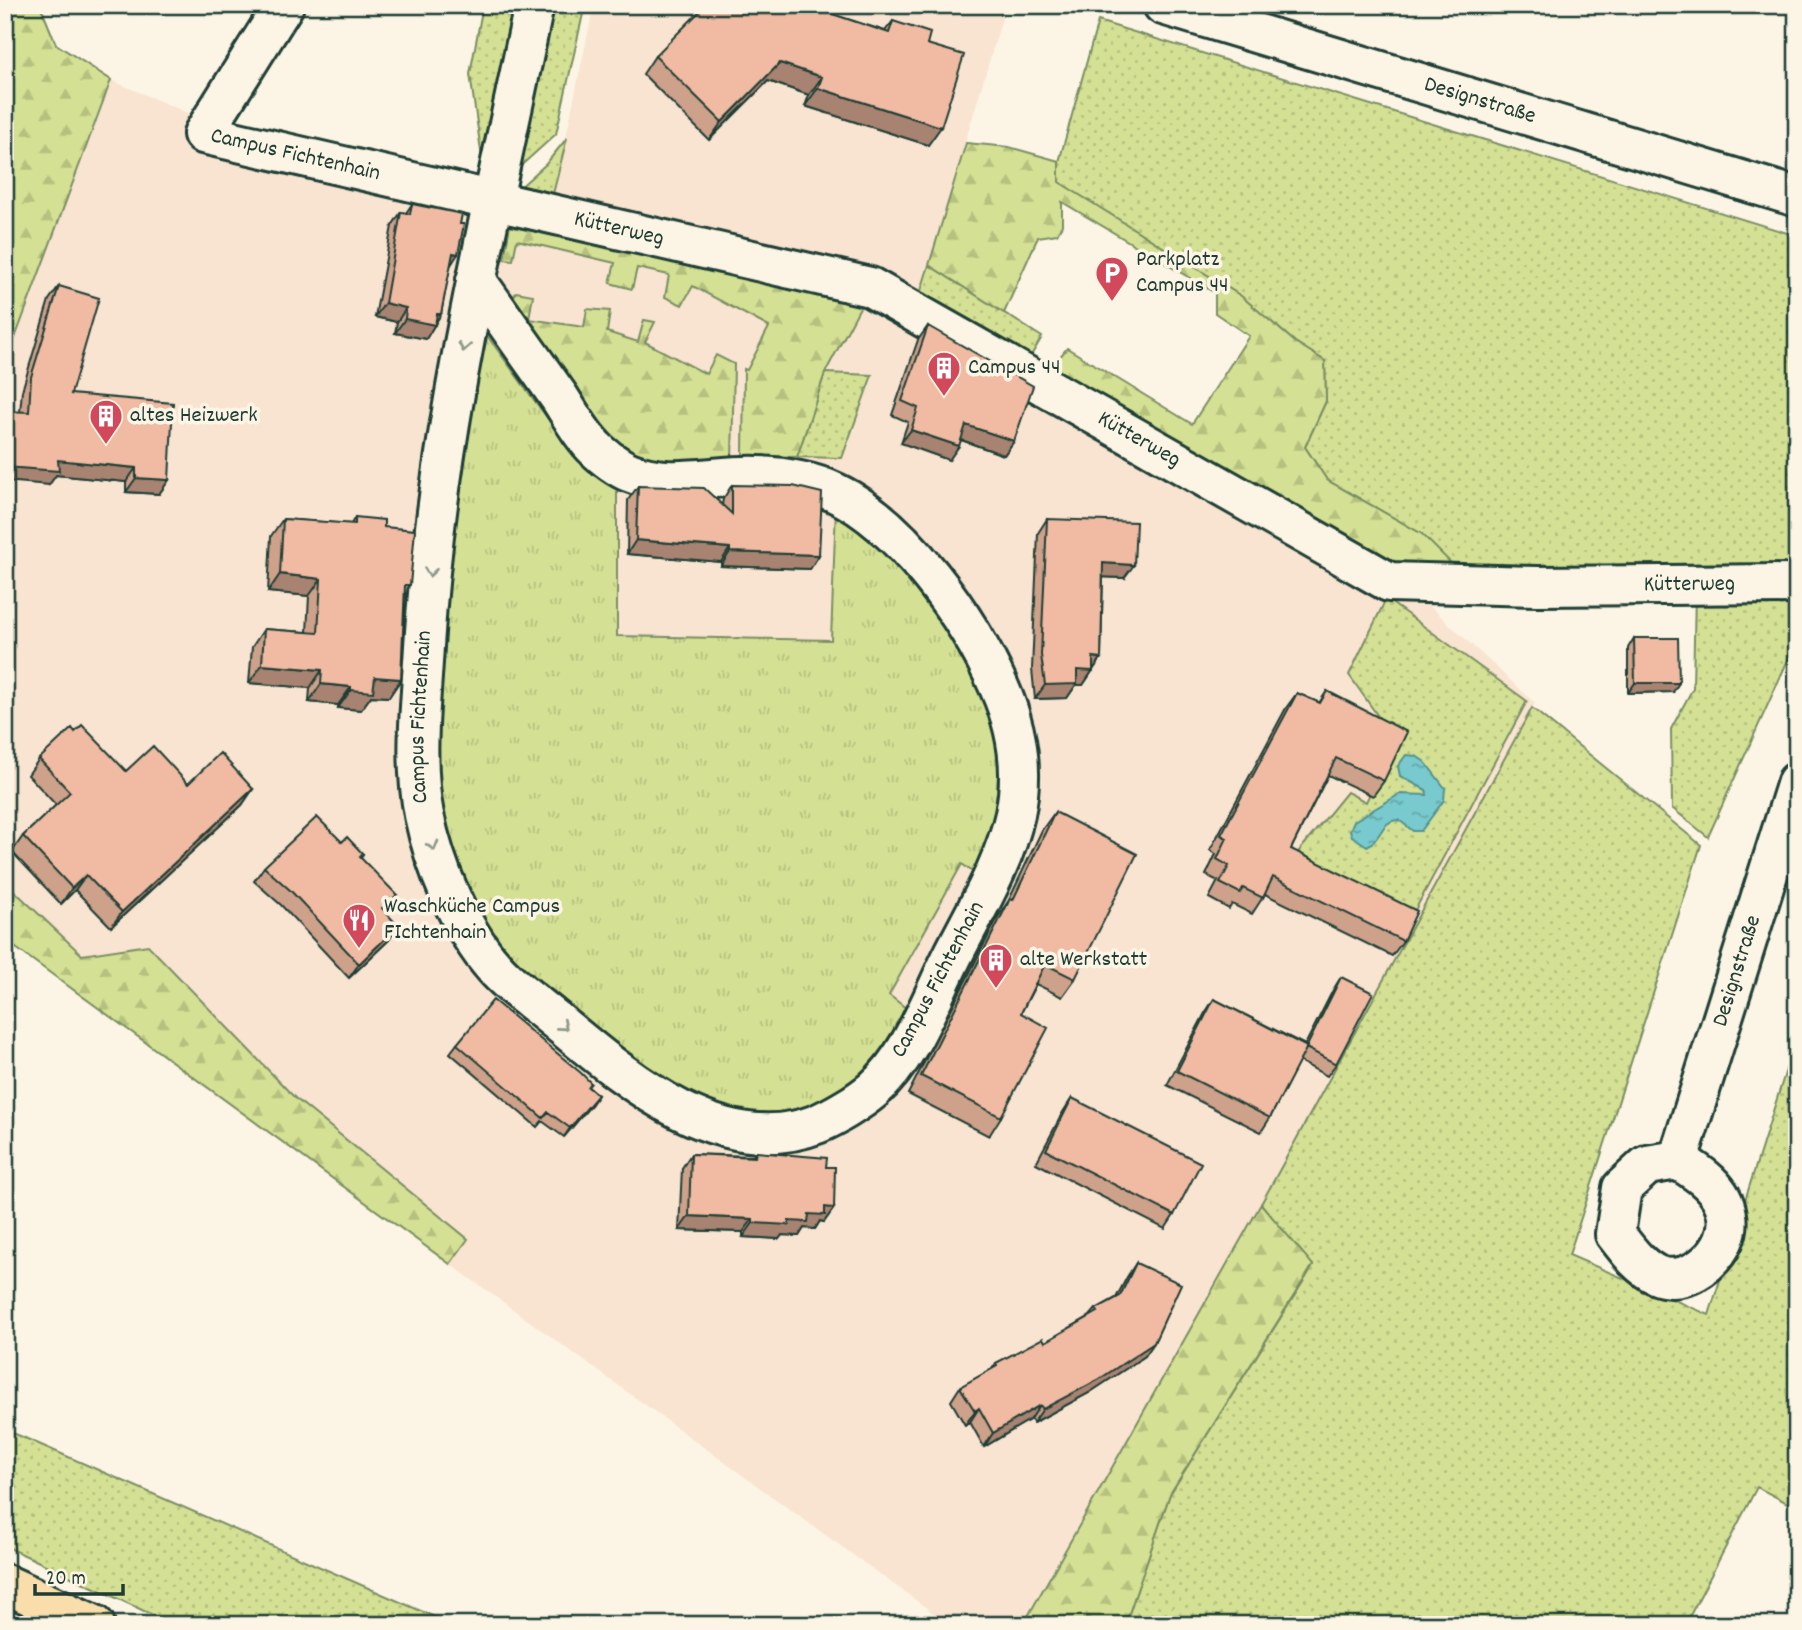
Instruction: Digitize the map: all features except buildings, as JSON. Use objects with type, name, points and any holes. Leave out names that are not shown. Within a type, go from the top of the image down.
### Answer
[{"type":"highway","points":[[5,1584],[95,1625]]},
{"type":"street","name":"Campus Fichtenhain","points":[[284,5],[203,134],[494,201]]},
{"type":"street","name":"Campus Fichtenhain","points":[[476,280],[595,449],[630,473],[680,480],[755,475],[795,480],[843,497],[865,511],[902,544],[951,603],[1000,689],[1017,738],[1019,773],[1016,812],[1003,855],[902,1055],[872,1091],[817,1124],[760,1135],[717,1126],[687,1112],[616,1070],[495,969],[475,942],[442,876],[424,816],[418,763],[429,576],[454,398],[476,280],[534,5]]},
{"type":"street","name":"Designstraße","points":[[1163,5],[1797,197]]},
{"type":"street","name":"Kütterweg","points":[[494,201],[870,287],[1389,582],[1538,586],[1797,584]]},
{"type":"street","name":"Designstraße","points":[[1678,1160],[1797,782]]},
{"type":"shaded area","points":[[594,5],[1006,5],[919,297],[552,202]]},
{"type":"shaded area","points":[[111,80],[227,130],[525,200],[1013,356],[1385,565],[1535,703],[1329,1083],[1023,1625],[950,1625],[450,1264],[468,1239],[295,1098],[148,945],[82,955],[5,882],[5,365]]},
{"type":"green space","points":[[5,5],[40,5],[56,44],[111,80],[5,365]]},
{"type":"green space","points":[[483,5],[523,5],[483,165],[470,74]]},
{"type":"green space","points":[[549,5],[585,5],[556,134],[514,172]]},
{"type":"green space","points":[[1098,21],[1797,236],[1797,574],[1460,578],[1422,534],[1327,480],[1305,447],[1326,401],[1325,361],[1295,342],[1241,296],[1058,182],[1057,169]]},
{"type":"green space","points":[[567,138],[551,202],[507,199],[546,164]]},
{"type":"green space","points":[[966,143],[1009,147],[1059,161],[1059,182],[1241,296],[1295,342],[1325,361],[1326,401],[1305,447],[1327,480],[1422,534],[1460,572],[1394,573],[1046,374],[1067,348],[1192,424],[1249,336],[1215,313],[1215,293],[1062,202],[1062,225],[1057,234],[1038,237],[1004,313],[929,265]]},
{"type":"green space","points":[[512,214],[866,296],[825,373],[797,457],[743,455],[744,369],[747,370],[769,327],[693,286],[682,305],[665,297],[669,275],[637,268],[632,289],[610,283],[615,263],[517,240],[513,260],[504,259]]},
{"type":"green space","points":[[929,265],[1042,337],[1026,364],[919,297]]},
{"type":"green space","points":[[516,292],[533,295],[529,319],[584,327],[587,309],[610,311],[607,332],[638,342],[644,320],[655,322],[645,342],[706,374],[716,355],[734,364],[732,462],[686,463],[657,460],[642,456],[614,442],[511,303]]},
{"type":"green space","points":[[483,330],[562,438],[617,488],[617,636],[831,640],[836,507],[864,529],[951,624],[998,714],[1011,785],[981,878],[962,864],[889,995],[911,1012],[871,1071],[816,1107],[758,1117],[697,1104],[619,1058],[518,972],[485,932],[452,869],[431,755],[452,482]]},
{"type":"green space","points":[[825,373],[872,375],[842,458],[797,457]]},
{"type":"green space","points":[[1797,591],[1797,640],[1708,837],[1672,808],[1671,729],[1693,688],[1695,592]]},
{"type":"green space","points":[[1386,599],[1527,701],[1406,927],[1292,871],[1299,851],[1347,792],[1366,802],[1399,731],[1380,719],[1349,675]]},
{"type":"green space","points":[[1532,708],[1701,845],[1569,1255],[1709,1315],[1797,1035],[1797,1508],[1757,1487],[1685,1625],[1125,1625],[1170,1494],[1313,1266],[1261,1204]]},
{"type":"green space","points":[[5,882],[82,955],[148,945],[295,1098],[468,1239],[450,1264],[5,940]]},
{"type":"green space","points":[[1261,1204],[1313,1265],[1170,1494],[1125,1625],[1023,1625]]},
{"type":"green space","points":[[5,1430],[453,1625],[174,1625],[5,1546]]},
{"type":"water","points":[[1406,755],[1416,756],[1425,762],[1445,788],[1444,800],[1421,831],[1413,831],[1399,820],[1393,821],[1367,846],[1352,836],[1350,830],[1354,821],[1400,794],[1427,795],[1426,790],[1400,776],[1398,766]]},
{"type":"place","name":"Parkplatz Campus 44","points":[[1112,303]]},
{"type":"place","name":"Campus 44","points":[[944,398]]},
{"type":"place","name":"altes Heizwerk","points":[[106,446]]},
{"type":"place","name":"Waschküche Campus FIchtenhain","points":[[359,950]]},
{"type":"place","name":"alte Werkstatt","points":[[996,990]]}]
